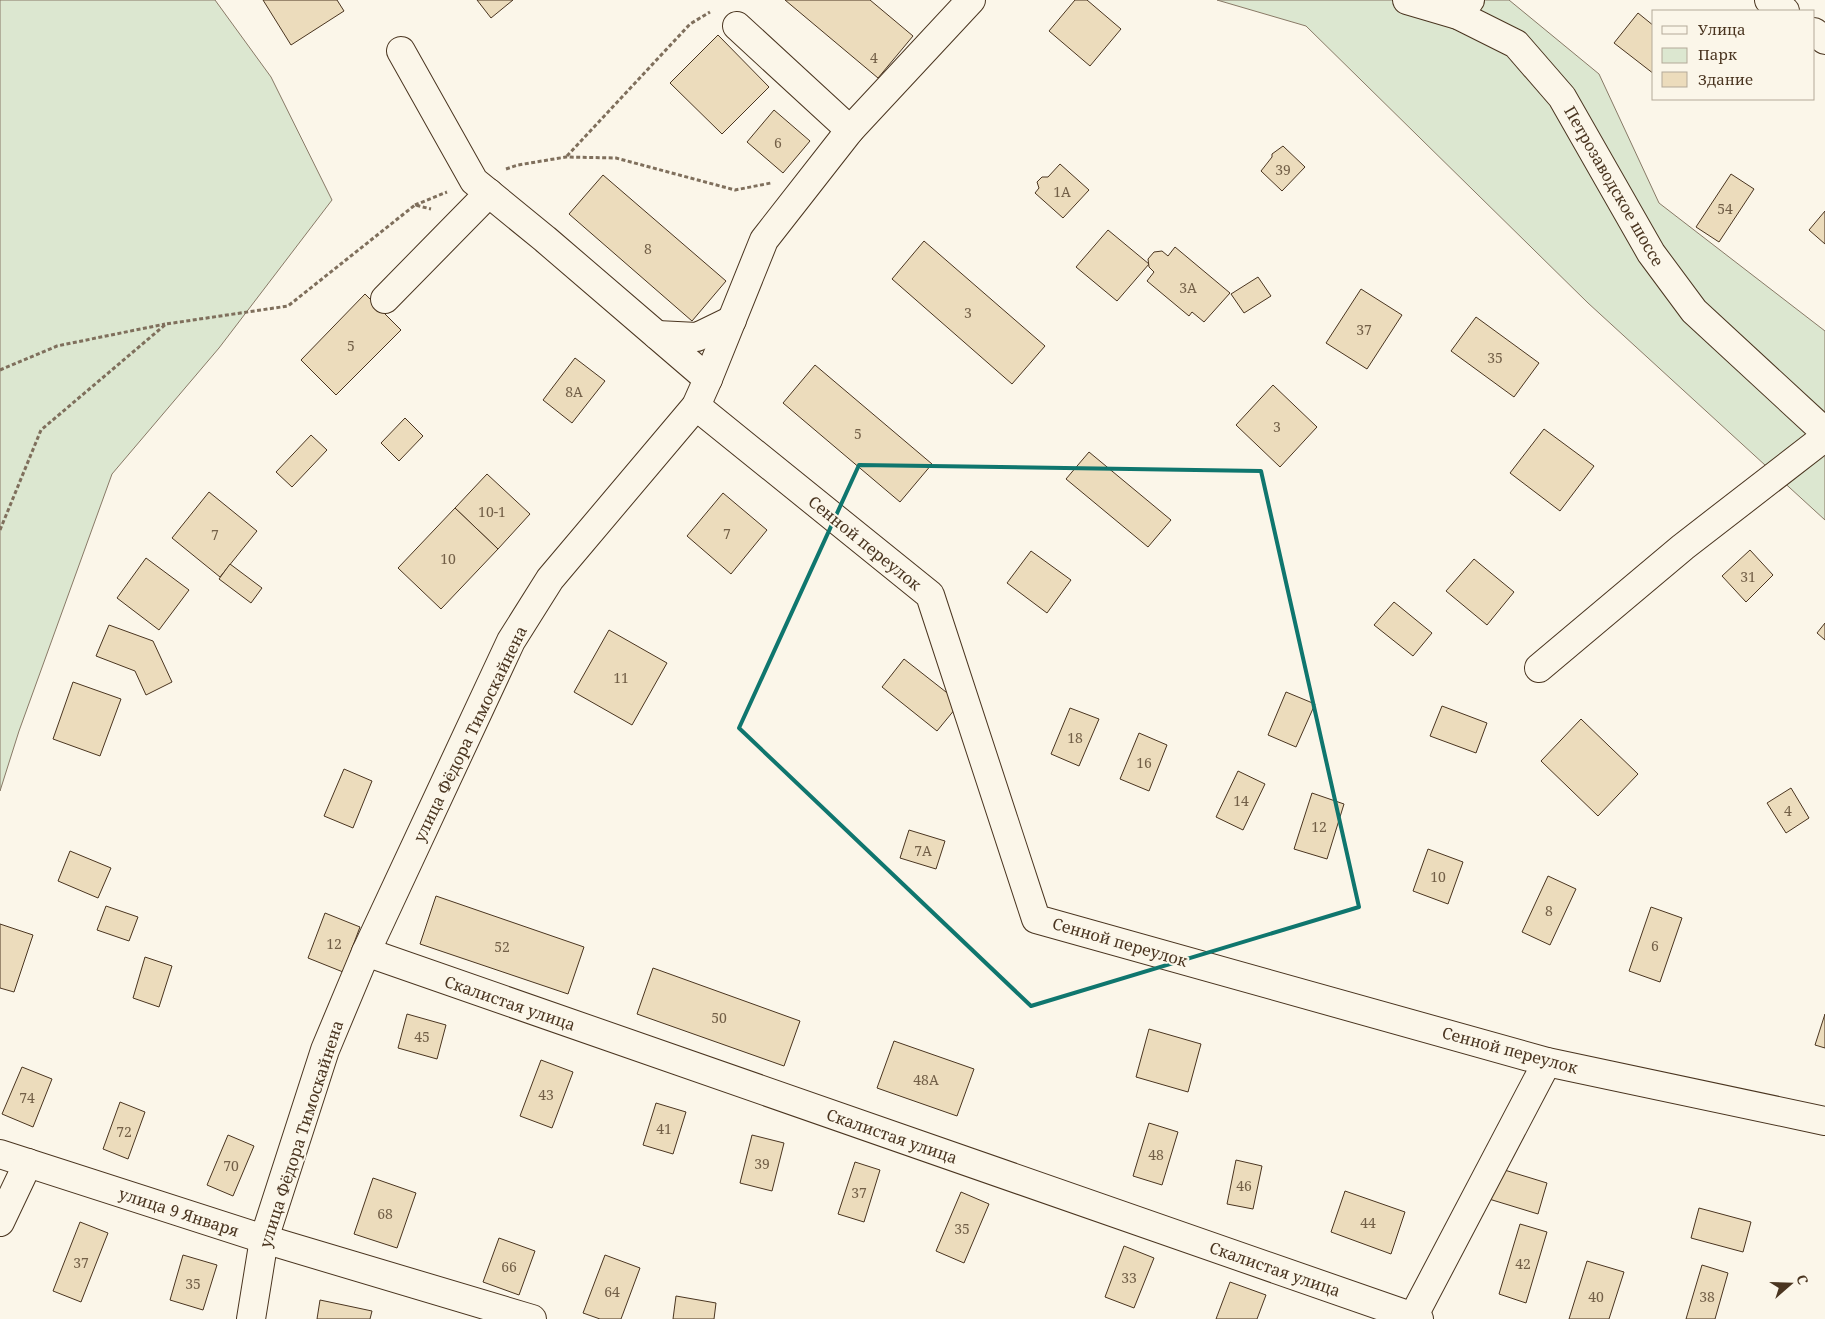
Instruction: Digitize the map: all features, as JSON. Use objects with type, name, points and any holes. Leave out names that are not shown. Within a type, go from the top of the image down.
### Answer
[{"type":"street","name":"улица Фёдора Тимоскайнена","points":[[252,1319],[264,1239],[325,1050],[366,952],[511,641],[550,579],[696,406],[764,240],[850,130],[971,0]]},
{"type":"street","name":"Петрозаводское шоссе","points":[[1407,0],[1464,8],[1516,44],[1562,97],[1651,253],[1694,311],[1825,432]]},
{"type":"street","points":[[1769,0],[1784,10]]},
{"type":"street","points":[[737,26],[850,130]]},
{"type":"street","points":[[401,51],[481,187],[708,379]]},
{"type":"street","points":[[385,299],[481,187]]},
{"type":"street","points":[[657,335],[697,337],[732,320]]},
{"type":"street","name":"Сенной переулок","points":[[696,406],[930,595],[1036,919],[1547,1062],[1825,1121]]},
{"type":"street","points":[[1539,668],[1683,547],[1825,437]]},
{"type":"street","name":"Скалистая улица","points":[[366,952],[1415,1318]]},
{"type":"street","points":[[1415,1318],[1547,1062]]},
{"type":"street","name":"улица 9 Января","points":[[0,1154],[264,1239],[532,1319]]},
{"type":"street","points":[[0,1222],[28,1162]]},
{"type":"path","points":[[566,156],[690,24],[714,10]]},
{"type":"path","points":[[0,370],[57,346],[166,324],[288,306],[415,205],[481,187],[518,164],[566,156],[616,158],[736,190],[814,175]]},
{"type":"path","points":[[415,205],[434,210]]},
{"type":"path","points":[[0,530],[41,430],[166,324]]},
{"type":"highlighted area","points":[[859,465],[1261,471],[1359,907],[1031,1006],[739,728]]},
{"type":"green space","points":[[0,0],[215,0],[271,77],[332,200],[219,348],[112,474],[19,731],[0,791]]},
{"type":"green space","points":[[1217,0],[1509,0],[1599,74],[1659,203],[1825,331],[1825,520],[1588,303],[1306,26]]},
{"type":"building","points":[[263,0],[337,0],[344,11],[291,45]]},
{"type":"building","points":[[477,0],[513,0],[491,18]]},
{"type":"building","points":[[785,0],[870,0],[913,36],[878,78]]},
{"type":"building","points":[[1075,0],[1087,0],[1121,29],[1090,66],[1049,31]]},
{"type":"building","points":[[1638,13],[1652,24],[1652,72],[1614,43]]},
{"type":"building","points":[[718,35],[769,87],[722,134],[670,83]]},
{"type":"building","points":[[774,110],[810,141],[783,173],[747,142]]},
{"type":"building","points":[[1283,146],[1305,167],[1282,191],[1261,171],[1272,157],[1272,154]]},
{"type":"building","points":[[1060,164],[1089,190],[1063,218],[1035,193],[1039,188],[1037,182],[1042,177],[1048,177]]},
{"type":"building","points":[[1731,174],[1754,189],[1719,242],[1696,227]]},
{"type":"building","points":[[603,175],[726,281],[692,321],[569,214]]},
{"type":"building","points":[[1825,211],[1825,244],[1809,230]]},
{"type":"building","points":[[1108,230],[1149,264],[1117,301],[1076,267]]},
{"type":"building","points":[[924,241],[1045,346],[1012,384],[892,279]]},
{"type":"building","points":[[1175,247],[1230,293],[1204,322],[1192,312],[1189,316],[1147,281],[1154,272],[1149,267],[1148,259],[1154,252],[1162,251],[1168,256]]},
{"type":"building","points":[[1258,277],[1271,296],[1244,313],[1231,294]]},
{"type":"building","points":[[1361,289],[1402,315],[1367,369],[1326,343]]},
{"type":"building","points":[[365,294],[401,330],[336,395],[301,360]]},
{"type":"building","points":[[1476,317],[1539,363],[1514,397],[1451,351]]},
{"type":"building","points":[[575,358],[605,381],[572,423],[543,400]]},
{"type":"building","points":[[815,365],[932,464],[900,502],[783,403]]},
{"type":"building","points":[[1273,385],[1317,427],[1280,467],[1236,425]]},
{"type":"building","points":[[405,418],[423,436],[399,461],[381,443]]},
{"type":"building","points":[[1544,429],[1594,466],[1560,511],[1510,473]]},
{"type":"building","points":[[311,435],[327,450],[292,487],[276,472]]},
{"type":"building","points":[[1089,452],[1171,520],[1148,547],[1066,479]]},
{"type":"building","points":[[487,474],[530,514],[498,549],[455,508]]},
{"type":"building","points":[[209,492],[257,531],[220,577],[172,538]]},
{"type":"building","points":[[723,493],[767,530],[731,574],[687,536]]},
{"type":"building","points":[[455,508],[498,549],[441,609],[398,568]]},
{"type":"building","points":[[1750,550],[1773,575],[1746,602],[1722,576]]},
{"type":"building","points":[[1031,551],[1071,580],[1047,613],[1007,583]]},
{"type":"building","points":[[146,558],[189,590],[159,630],[117,598]]},
{"type":"building","points":[[1474,559],[1514,592],[1487,625],[1446,591]]},
{"type":"building","points":[[230,564],[262,588],[251,603],[219,579]]},
{"type":"building","points":[[1394,602],[1432,633],[1413,656],[1374,625]]},
{"type":"building","points":[[1825,623],[1825,640],[1817,633]]},
{"type":"building","points":[[109,625],[153,641],[172,682],[146,695],[135,671],[96,656]]},
{"type":"building","points":[[609,630],[667,663],[632,725],[574,692]]},
{"type":"building","points":[[904,659],[960,703],[937,731],[882,687]]},
{"type":"building","points":[[73,682],[121,699],[100,756],[53,739]]},
{"type":"building","points":[[1286,692],[1315,704],[1296,747],[1268,735]]},
{"type":"building","points":[[1442,706],[1487,723],[1476,753],[1430,736]]},
{"type":"building","points":[[1070,708],[1099,719],[1079,766],[1051,754]]},
{"type":"building","points":[[1581,719],[1638,774],[1598,816],[1541,761]]},
{"type":"building","points":[[1139,733],[1167,745],[1149,791],[1120,779]]},
{"type":"building","points":[[344,769],[372,781],[353,828],[324,816]]},
{"type":"building","points":[[1238,771],[1265,784],[1243,830],[1216,817]]},
{"type":"building","points":[[1791,788],[1809,818],[1786,833],[1767,803]]},
{"type":"building","points":[[1312,793],[1344,804],[1327,859],[1294,849]]},
{"type":"building","points":[[909,830],[945,841],[936,869],[900,858]]},
{"type":"building","points":[[1428,849],[1463,862],[1448,904],[1413,891]]},
{"type":"building","points":[[70,851],[111,868],[98,898],[58,881]]},
{"type":"building","points":[[1548,876],[1576,889],[1550,945],[1522,932]]},
{"type":"building","points":[[436,896],[584,947],[568,994],[420,944]]},
{"type":"building","points":[[106,906],[138,917],[129,941],[97,930]]},
{"type":"building","points":[[1651,907],[1682,918],[1660,982],[1629,971]]},
{"type":"building","points":[[325,913],[360,927],[343,972],[308,958]]},
{"type":"building","points":[[0,924],[33,935],[14,992],[0,988]]},
{"type":"building","points":[[145,957],[172,966],[159,1007],[133,998]]},
{"type":"building","points":[[653,968],[800,1021],[784,1066],[637,1014]]},
{"type":"building","points":[[407,1014],[446,1025],[437,1059],[398,1048]]},
{"type":"building","points":[[1825,1014],[1825,1048],[1815,1045]]},
{"type":"building","points":[[1149,1029],[1201,1044],[1188,1092],[1136,1077]]},
{"type":"building","points":[[894,1041],[974,1069],[957,1116],[877,1088]]},
{"type":"building","points":[[541,1060],[573,1072],[552,1128],[520,1116]]},
{"type":"building","points":[[22,1067],[52,1079],[33,1127],[2,1114]]},
{"type":"building","points":[[120,1102],[145,1112],[128,1159],[103,1149]]},
{"type":"building","points":[[656,1103],[686,1112],[673,1154],[643,1145]]},
{"type":"building","points":[[1149,1123],[1178,1132],[1162,1185],[1133,1176]]},
{"type":"building","points":[[228,1135],[254,1146],[233,1196],[207,1185]]},
{"type":"building","points":[[752,1135],[784,1143],[772,1191],[740,1183]]},
{"type":"building","points":[[1236,1160],[1262,1166],[1253,1209],[1227,1204]]},
{"type":"building","points":[[855,1162],[880,1170],[864,1222],[838,1214]]},
{"type":"building","points":[[1498,1168],[1547,1183],[1538,1214],[1489,1199]]},
{"type":"building","points":[[373,1178],[416,1193],[397,1248],[354,1234]]},
{"type":"building","points":[[1345,1191],[1405,1212],[1391,1254],[1331,1232]]},
{"type":"building","points":[[961,1192],[989,1204],[964,1263],[936,1251]]},
{"type":"building","points":[[1699,1208],[1751,1222],[1743,1252],[1691,1238]]},
{"type":"building","points":[[80,1222],[108,1233],[81,1302],[53,1291]]},
{"type":"building","points":[[1520,1224],[1547,1232],[1526,1303],[1499,1294]]},
{"type":"building","points":[[499,1238],[535,1251],[519,1295],[483,1282]]},
{"type":"building","points":[[1124,1246],[1154,1258],[1134,1308],[1105,1297]]},
{"type":"building","points":[[183,1255],[217,1265],[203,1310],[170,1300]]},
{"type":"building","points":[[605,1255],[640,1268],[621,1319],[600,1319],[583,1313]]},
{"type":"building","points":[[1587,1261],[1624,1272],[1609,1319],[1569,1319]]},
{"type":"building","points":[[1702,1265],[1728,1273],[1715,1319],[1686,1319]]},
{"type":"building","points":[[1230,1282],[1266,1295],[1257,1319],[1216,1319]]},
{"type":"building","points":[[676,1296],[716,1303],[714,1319],[673,1319]]},
{"type":"building","points":[[320,1300],[372,1311],[370,1319],[317,1319]]}]
